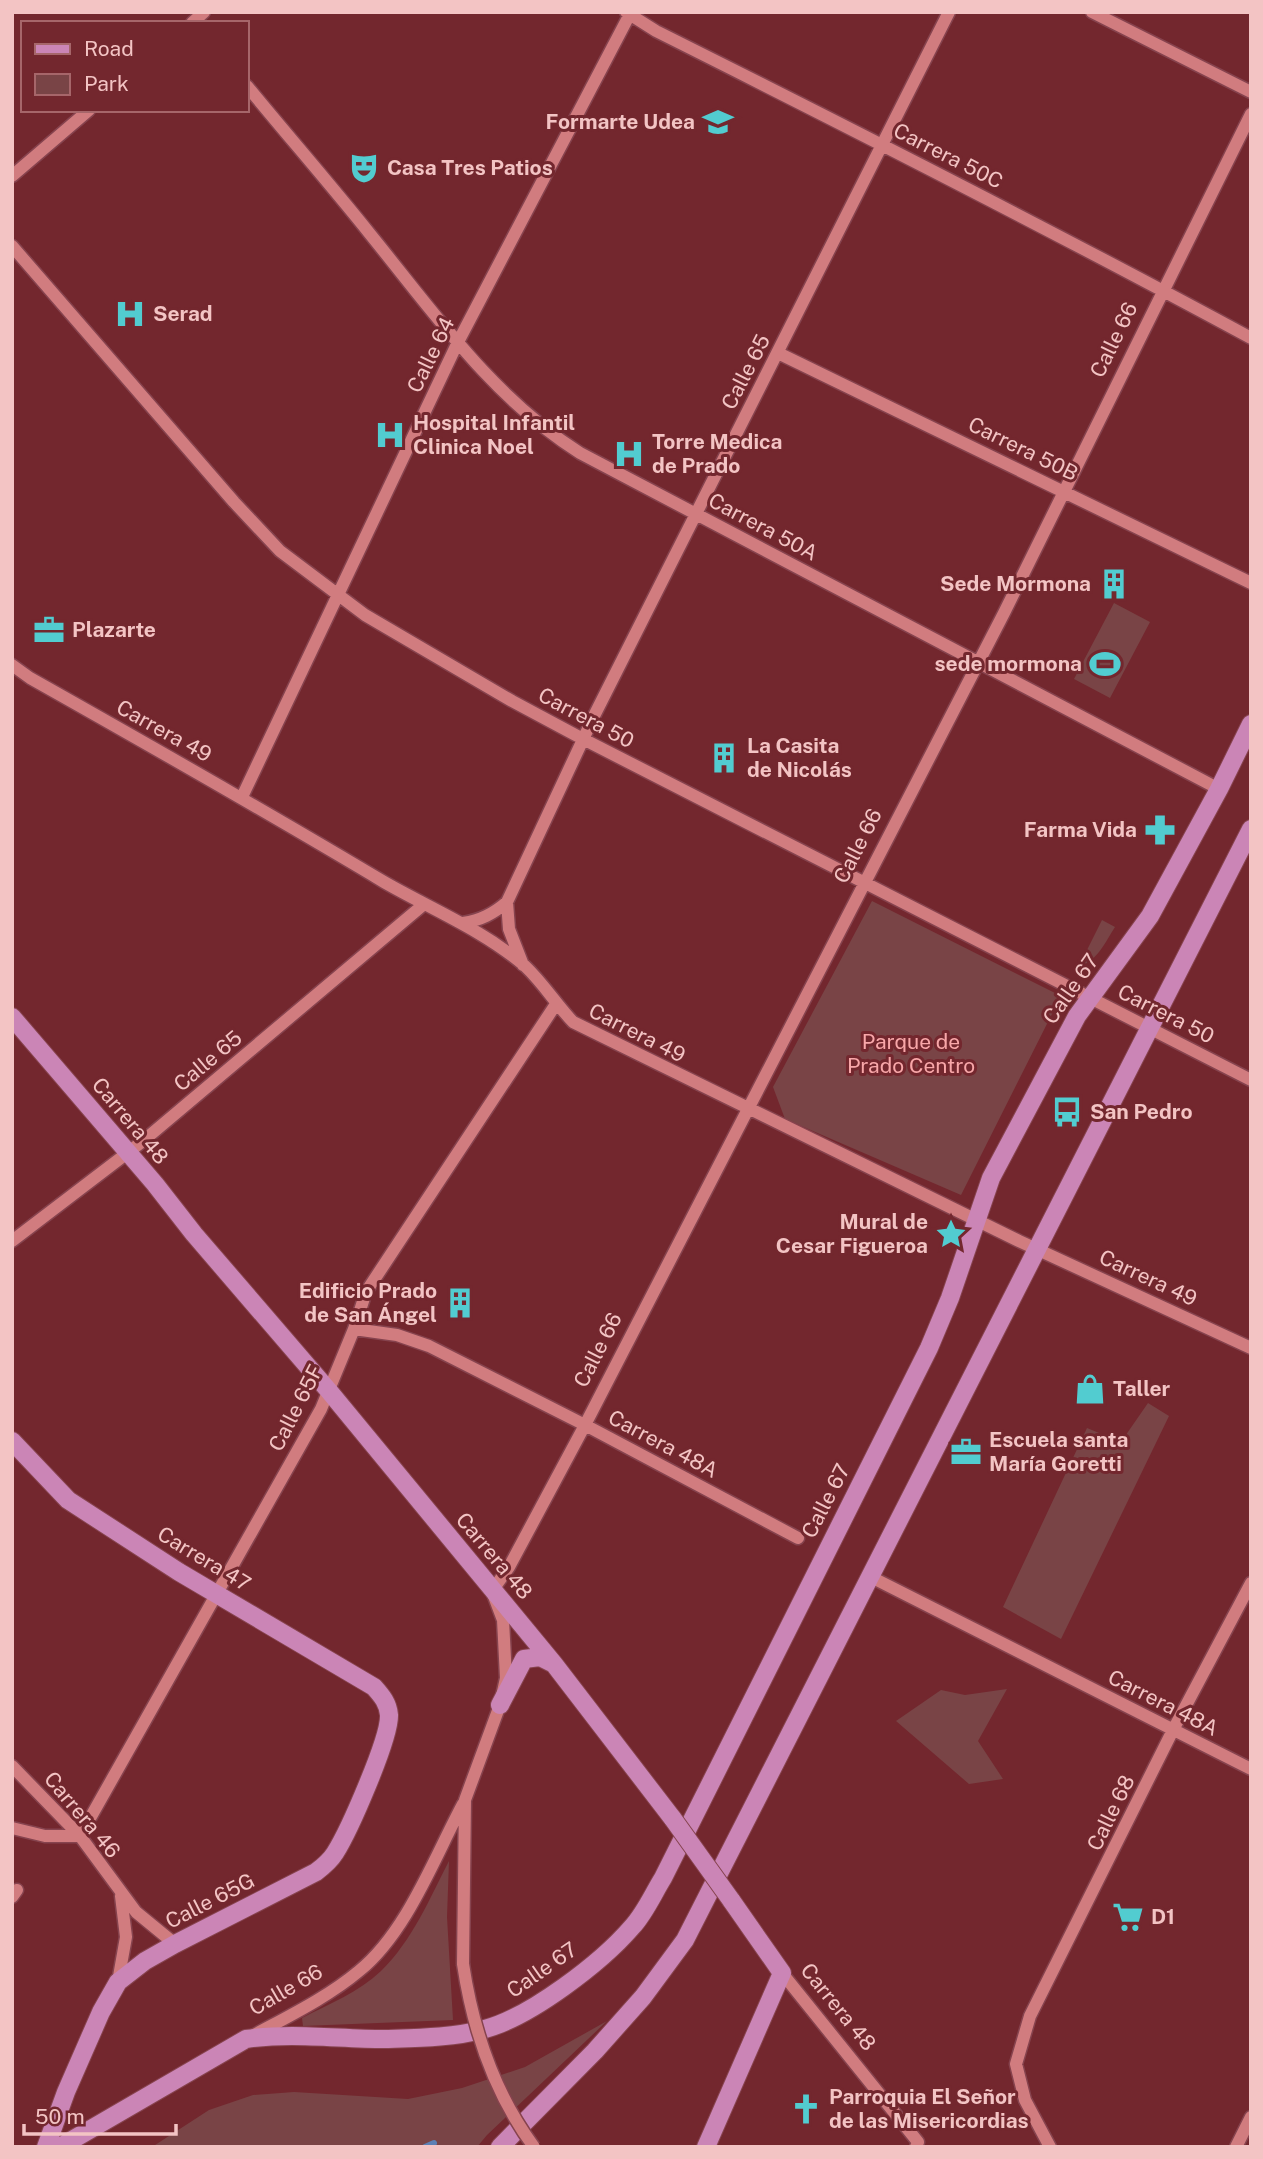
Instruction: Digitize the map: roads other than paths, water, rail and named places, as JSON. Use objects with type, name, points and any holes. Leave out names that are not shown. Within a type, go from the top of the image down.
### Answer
[{"type":"main road","name":"Calle 67","points":[[246,2039],[266,2036],[383,2039],[441,2036],[486,2029],[532,2008],[601,1956],[632,1927],[663,1878],[929,1348],[998,1166],[1060,1044],[1090,997],[1144,925],[1219,789],[1251,724]]},
{"type":"main road","points":[[500,2147],[595,2051],[643,1997],[685,1940],[1251,830]]},
{"type":"main road","name":"Carrera 48","points":[[12,1017],[329,1391],[554,1664],[673,1819],[782,1973]]},
{"type":"main road","name":"Carrera 47","points":[[12,1441],[68,1500],[215,1593],[365,1682],[384,1699]]},
{"type":"main road","points":[[500,1705],[524,1659],[540,1657],[554,1664]]},
{"type":"main road","name":"Calle 65G","points":[[46,2147],[71,2080],[118,1982],[145,1961],[316,1872],[327,1863],[342,1840],[385,1740],[389,1719],[384,1699]]},
{"type":"main road","points":[[706,2147],[782,1973]]},
{"type":"main road","name":"Calle 66","points":[[60,2147],[246,2039]]},
{"type":"street","name":"Calle 65","points":[[507,902],[583,738],[949,12]]},
{"type":"street","points":[[1092,12],[1251,92]]},
{"type":"street","name":"Carrera 50C","points":[[629,13],[656,31],[883,144],[1251,338]]},
{"type":"street","name":"Calle 64","points":[[242,797],[457,344],[629,13]]},
{"type":"street","name":"Carrera 50A","points":[[248,87],[457,344],[547,432],[580,453],[1219,789]]},
{"type":"street","points":[[12,176],[87,112]]},
{"type":"street","name":"Calle 66","points":[[492,1591],[509,1567],[585,1425],[865,882],[1064,491],[1251,114]]},
{"type":"street","name":"Carrera 50","points":[[12,246],[279,551],[365,615],[512,701],[1251,1080]]},
{"type":"street","name":"Carrera 50B","points":[[778,353],[1251,583]]},
{"type":"street","name":"Carrera 49","points":[[12,665],[30,678],[242,797],[423,905],[463,923],[539,979],[556,1004],[573,1022],[976,1220],[1251,1348]]},
{"type":"street","points":[[463,923],[480,920],[507,902]]},
{"type":"street","points":[[507,902],[509,929],[523,965]]},
{"type":"street","name":"Calle 65","points":[[12,1241],[127,1153],[423,905]]},
{"type":"street","name":"Calle 65F","points":[[80,1836],[329,1391],[366,1292],[556,1004]]},
{"type":"street","name":"Carrera 48A","points":[[354,1329],[412,1339],[585,1425],[798,1538]]},
{"type":"street","name":"Carrera 48A","points":[[871,1577],[1251,1769]]},
{"type":"street","name":"Calle 68","points":[[1050,2147],[1025,2100],[1016,2064],[1030,2016],[1173,1730],[1251,1583]]},
{"type":"street","points":[[492,1591],[503,1620],[506,1678],[500,1705],[465,1800],[463,1964],[470,2006],[485,2058],[514,2116],[534,2147]]},
{"type":"street","name":"Carrera 46","points":[[12,1766],[80,1836],[136,1912],[175,1944]]},
{"type":"street","name":"Calle 66","points":[[246,2039],[347,1980],[377,1953],[412,1902],[465,1800]]},
{"type":"street","points":[[12,1828],[45,1836],[80,1836]]},
{"type":"street","name":"Carrera 46","points":[[118,1982],[126,1937],[120,1892]]},
{"type":"street","name":"Carrera 48","points":[[782,1973],[917,2144]]},
{"type":"street","points":[[1236,2147],[1251,2118]]},
{"type":"waterway","points":[[425,2147],[434,2143]]},
{"type":"place","name":"Formarte Udea","points":[[718,122]]},
{"type":"place","name":"Casa Tres Patios","points":[[364,168]]},
{"type":"place","name":"Serad","points":[[130,314]]},
{"type":"place","name":"Hospital Infantil Clinica Noel","points":[[390,435]]},
{"type":"place","name":"Torre Medica de Prado","points":[[629,454]]},
{"type":"place","name":"Sede Mormona","points":[[1114,584]]},
{"type":"place","name":"Plazarte","points":[[49,630]]},
{"type":"place","name":"sede mormona","points":[[1105,664]]},
{"type":"place","name":"La Casita de Nicolás","points":[[724,758]]},
{"type":"place","name":"Farma Vida","points":[[1160,830]]},
{"type":"place","name":"San Pedro","points":[[1067,1112]]},
{"type":"place","name":"Mural de Cesar Figueroa","points":[[951,1234]]},
{"type":"place","name":"Edificio Prado de San Ángel","points":[[460,1303]]},
{"type":"place","name":"Taller","points":[[1090,1389]]},
{"type":"place","name":"Escuela santa María Goretti","points":[[966,1452]]},
{"type":"place","name":"D1","points":[[1128,1917]]},
{"type":"place","name":"Parroquia El Señor de las Misericordias","points":[[806,2109]]},
{"type":"park label","name":"Parque de Prado Centro","points":[[911,1054]]}]
